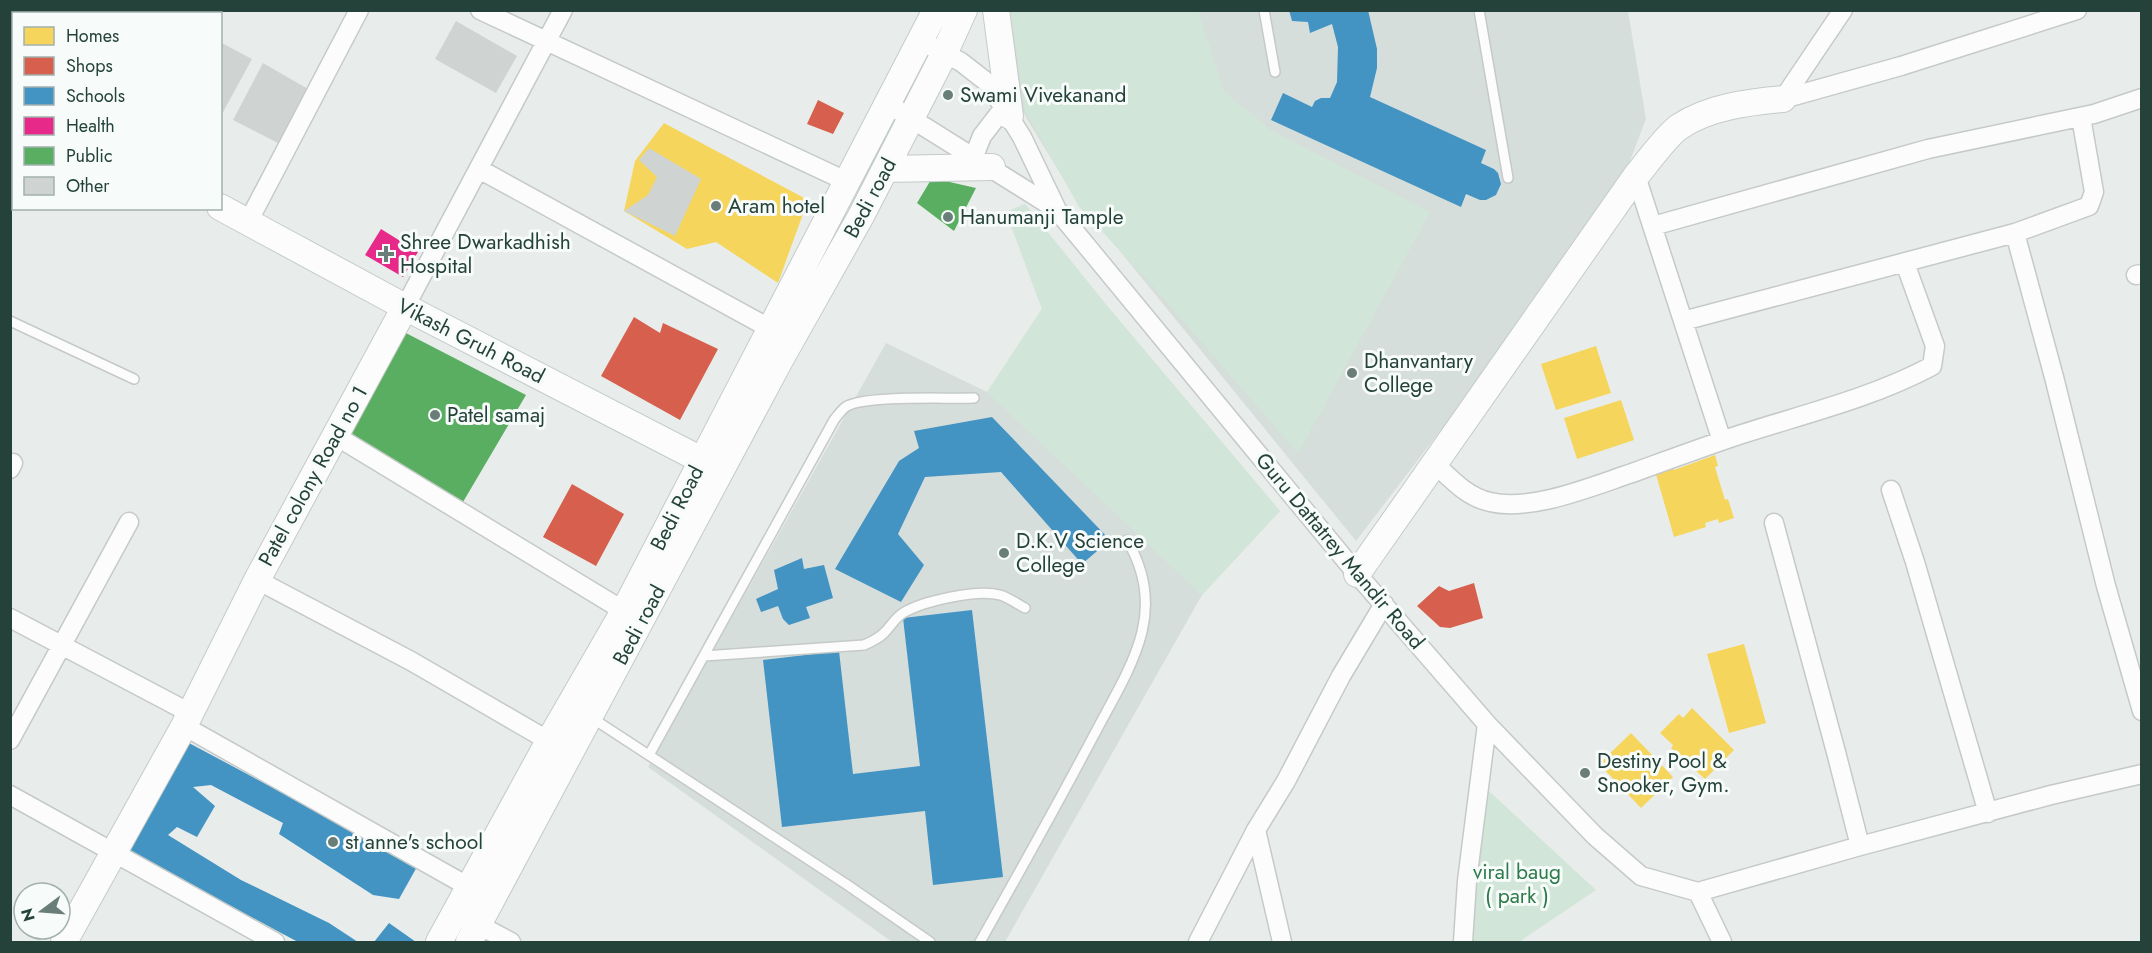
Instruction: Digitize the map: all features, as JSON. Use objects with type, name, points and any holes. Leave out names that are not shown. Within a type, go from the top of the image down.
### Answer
[{"type":"main road","name":"Bedi Road","points":[[439,942],[549,741],[712,465],[769,328],[848,182],[936,10]]},
{"type":"main road","name":"Bedi road","points":[[474,934],[590,717],[712,465],[780,360],[827,280],[912,118],[964,10]]},
{"type":"main road","points":[[996,10],[1007,111]]},
{"type":"main road","points":[[1357,574],[1636,176],[1678,128],[1705,114],[1753,102],[1783,99]]},
{"type":"main road","points":[[885,169],[983,161]]},
{"type":"main road","name":"Vikash Gruh Road","points":[[222,208],[405,307],[712,465]]},
{"type":"main road","name":"Patel colony Road no 1","points":[[64,942],[187,719],[257,580],[405,307]]},
{"type":"street","points":[[248,222],[359,10]]},
{"type":"street","points":[[480,10],[848,182]]},
{"type":"street","name":"Patel colony Road no 1","points":[[405,307],[563,10]]},
{"type":"street","points":[[1783,99],[1843,10]]},
{"type":"street","points":[[1783,99],[1901,66],[2077,10]]},
{"type":"street","name":"Guru Dattatrey Mandir Road","points":[[921,41],[974,70],[988,83],[1007,111],[1037,165],[1057,210],[1357,574],[1487,724],[1595,836],[1641,876],[1698,892]]},
{"type":"street","points":[[1653,226],[1928,149],[2140,103]]},
{"type":"street","name":"Guru Dattatrey Mandir Road","points":[[888,104],[983,161],[1057,210]]},
{"type":"street","points":[[983,161],[982,136],[1007,111]]},
{"type":"street","points":[[1683,321],[2015,233],[2089,206],[2094,192],[2081,117]]},
{"type":"street","points":[[479,169],[769,328]]},
{"type":"street","points":[[1636,176],[1722,441]]},
{"type":"street","points":[[2015,233],[2052,366],[2106,586],[2142,711]]},
{"type":"street","points":[[1435,464],[1463,490],[1490,502],[1522,504],[1558,497],[1906,380],[1932,366],[1935,346],[1905,263]]},
{"type":"street","points":[[336,436],[624,611]]},
{"type":"street","points":[[1891,490],[1918,572],[1988,813]]},
{"type":"street","points":[[10,740],[129,522]]},
{"type":"street","points":[[1774,523],[1860,846]]},
{"type":"street","points":[[257,580],[411,661],[549,741]]},
{"type":"street","points":[[1198,942],[1256,830],[1286,781],[1341,676],[1384,604]]},
{"type":"street","points":[[10,618],[187,719],[469,887]]},
{"type":"street","points":[[1463,942],[1467,881],[1487,724]]},
{"type":"street","points":[[1722,942],[1698,892],[1860,846],[2142,774]]},
{"type":"street","points":[[10,795],[275,942]]},
{"type":"street","points":[[1256,830],[1282,942]]},
{"type":"street","points":[[456,913],[474,934],[512,942]]},
{"type":"lane","points":[[1264,10],[1275,72]]},
{"type":"lane","points":[[1479,10],[1508,178]]},
{"type":"lane","points":[[10,321],[134,379]]},
{"type":"lane","points":[[649,755],[834,420],[845,407],[861,402],[881,400],[975,398]]},
{"type":"lane","points":[[980,942],[1060,800],[1131,663],[1142,631],[1146,597],[1144,578],[1136,555],[1127,540]]},
{"type":"lane","points":[[704,656],[864,645],[885,633],[894,620],[903,613],[922,605],[978,594],[1000,595],[1025,608]]},
{"type":"lane","points":[[590,717],[846,884],[930,942]]},
{"type":"shaded area","name":"Dhanvantary College","points":[[1011,11],[1628,11],[1646,119],[1613,205],[1356,541],[1071,191],[1019,106]]},
{"type":"shaded area","name":"D.K.V Science College","points":[[1025,204],[1108,307],[1280,511],[1202,595],[1005,942],[892,942],[648,767],[886,343],[987,392],[1042,309],[1006,212]]},
{"type":"green space","points":[[1011,11],[1198,11],[1224,92],[1272,131],[1430,212],[1298,453],[1153,286],[1079,207],[1025,110]]},
{"type":"green space","points":[[1025,204],[1108,307],[1280,511],[1202,595],[987,392],[1042,309],[1006,212]]},
{"type":"green space","name":"viral baug ( park )","points":[[1489,791],[1596,890],[1519,942],[1464,942],[1470,856]]},
{"type":"building: Homes","name":"Aram hotel","points":[[664,123],[808,200],[778,283],[716,242],[687,249],[624,211],[635,161]]},
{"type":"building: Homes","points":[[1596,346],[1611,393],[1556,410],[1541,364]]},
{"type":"building: Homes","points":[[1621,400],[1634,440],[1577,459],[1564,418]]},
{"type":"building: Homes","points":[[1715,455],[1718,466],[1715,467],[1725,500],[1728,499],[1734,518],[1719,523],[1718,519],[1705,523],[1706,527],[1674,537],[1655,471],[1674,466],[1674,470]]},
{"type":"building: Homes","points":[[1744,644],[1766,723],[1729,733],[1707,654]]},
{"type":"building: Homes","points":[[1692,708],[1734,750],[1705,779],[1671,748],[1673,745],[1660,733],[1679,714],[1683,718]]},
{"type":"building: Homes","points":[[1631,733],[1673,777],[1641,808],[1599,764]]},
{"type":"building: Shops","points":[[818,100],[844,113],[833,134],[807,124]]},
{"type":"building: Shops","points":[[634,317],[660,333],[663,323],[718,349],[680,420],[601,376]]},
{"type":"building: Shops","points":[[572,484],[624,514],[596,566],[543,537]]},
{"type":"building: Shops","points":[[1474,583],[1483,618],[1450,628],[1440,627],[1417,606],[1439,586],[1449,591]]},
{"type":"building: Schools","points":[[1289,10],[1368,10],[1377,49],[1377,68],[1370,97],[1486,150],[1481,163],[1498,173],[1501,184],[1496,195],[1480,200],[1466,194],[1461,207],[1271,120],[1283,93],[1312,107],[1315,101],[1321,98],[1330,98],[1337,82],[1338,47],[1332,24],[1310,33],[1308,22],[1292,21]]},
{"type":"building: Schools","points":[[992,417],[1110,540],[1082,564],[1001,472],[925,477],[898,534],[924,565],[901,602],[835,569],[899,461],[919,448],[914,431]]},
{"type":"building: Schools","points":[[802,558],[804,569],[824,565],[833,598],[806,607],[810,618],[789,625],[783,619],[778,606],[761,612],[756,599],[778,589],[774,570]]},
{"type":"building: Schools","points":[[972,610],[1003,877],[933,885],[925,811],[782,827],[763,660],[839,651],[853,774],[920,766],[903,618]]},
{"type":"building: Schools","name":"st anne's school","points":[[189,743],[418,865],[399,899],[373,895],[279,834],[283,823],[211,785],[193,787],[215,806],[197,837],[177,827],[168,835],[241,880],[329,923],[358,942],[298,942],[129,852]]},
{"type":"building: Schools","points":[[389,923],[416,942],[374,942]]},
{"type":"building: Health","points":[[381,229],[418,252],[403,277],[365,255]]},
{"type":"building: Public","name":"Hanumanji Tample","points":[[932,178],[976,188],[954,231],[917,203]]},
{"type":"building: Public","name":"Patel samaj","points":[[402,331],[526,395],[463,502],[345,435]]},
{"type":"building: Other","points":[[456,21],[517,56],[496,93],[435,59]]},
{"type":"building: Other","points":[[222,43],[252,59],[222,114]]},
{"type":"building: Other","points":[[263,63],[308,89],[278,143],[233,120]]},
{"type":"building: Other","points":[[649,148],[701,179],[675,236],[624,211],[648,195],[657,177],[639,160]]},
{"type":"place","name":"Swami Vivekanand","points":[[948,95]]},
{"type":"place","name":"Aram hotel","points":[[716,206]]},
{"type":"place","name":"Hanumanji Tample","points":[[948,217]]},
{"type":"place","name":"Shree Dwarkadhish Hospital","points":[[386,254]]},
{"type":"place","name":"Dhanvantary College","points":[[1352,373]]},
{"type":"place","name":"Patel samaj","points":[[435,415]]},
{"type":"place","name":"D.K.V Science College","points":[[1004,553]]},
{"type":"place","name":"Destiny Pool & Snooker, Gym.","points":[[1585,773]]},
{"type":"place","name":"st anne's school","points":[[333,842]]}]
